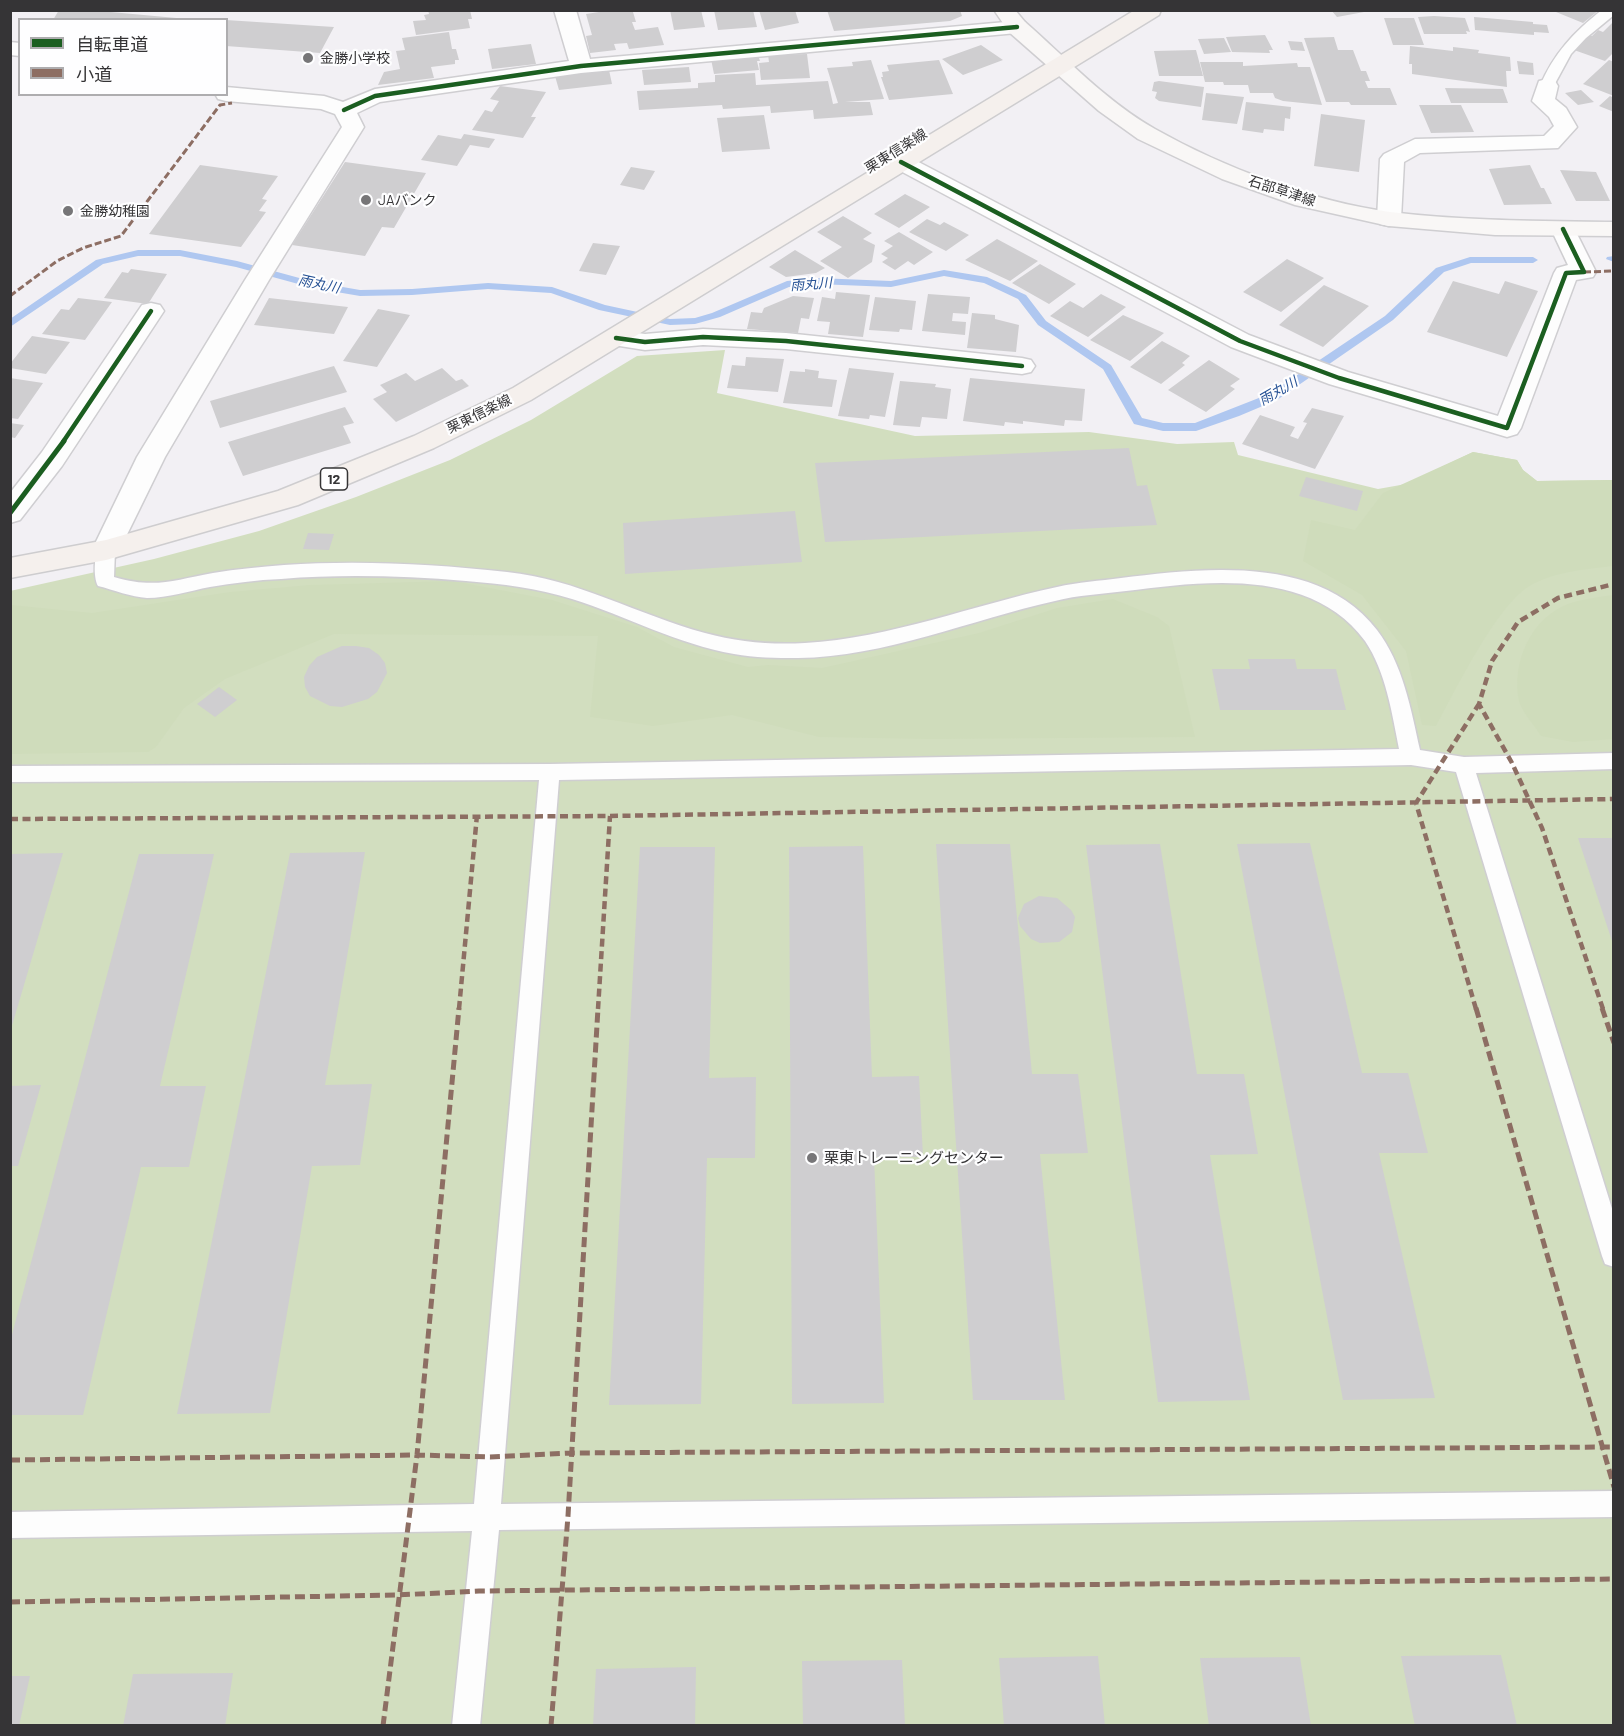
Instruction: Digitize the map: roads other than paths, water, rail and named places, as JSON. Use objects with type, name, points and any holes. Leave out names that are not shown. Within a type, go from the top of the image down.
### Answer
[{"type":"main road","name":"栗東信楽線","points":[[10,568],[106,550],[288,498],[424,442],[522,394],[1150,10]]},
{"type":"main road","name":"石部草津線","points":[[1010,19],[1058,65],[1107,106],[1146,134],[1230,174],[1303,200],[1389,219],[1495,228],[1614,229]]},
{"type":"street","points":[[565,10],[581,66]]},
{"type":"street","points":[[344,110],[375,96],[581,66],[1010,19]]},
{"type":"street","points":[[1389,219],[1392,159],[1415,146],[1550,143],[1566,127],[1558,113],[1543,101],[1547,86]]},
{"type":"street","points":[[106,550],[151,457],[353,126],[344,110],[324,103],[228,94]]},
{"type":"street","points":[[901,162],[1240,341],[1292,364],[1507,428],[1566,273],[1584,272],[1563,229]]},
{"type":"street","points":[[10,513],[52,459],[151,310]]},
{"type":"street","points":[[635,326],[645,342],[703,337],[786,341],[1022,366]]},
{"type":"lane","points":[[1547,86],[1566,49],[1611,10]]},
{"type":"lane","points":[[106,550],[105,581],[146,591],[221,578],[320,569],[380,570],[517,579],[584,595],[718,645],[769,651],[825,649],[906,635],[1052,594],[1188,575],[1248,576],[1292,584],[1332,602],[1361,624],[1374,641],[1389,671],[1411,757]]},
{"type":"lane","points":[[10,774],[550,772],[1411,757],[1464,765],[1614,761]]},
{"type":"lane","points":[[1464,765],[1614,1256]]},
{"type":"lane","points":[[466,1725],[487,1518],[490,1457],[550,772]]},
{"type":"lane","points":[[10,1525],[1614,1504]]},
{"type":"waterway","name":"雨丸川","points":[[10,324],[100,262],[138,253],[180,253],[237,264],[313,285],[360,293],[412,292],[488,286],[552,290],[603,308],[670,322],[695,321],[716,315],[787,284],[817,281],[891,284],[944,273],[987,280],[1022,297],[1042,323],[1107,367],[1138,421],[1163,427],[1196,427],[1273,397],[1389,318],[1440,270],[1470,260],[1533,260]]},
{"type":"place","name":"金勝小学校","points":[[308,58]]},
{"type":"place","name":"JAバンク","points":[[366,200]]},
{"type":"place","name":"金勝幼稚園","points":[[68,211]]},
{"type":"place","name":"栗東トレーニングセンター","points":[[812,1158]]}]
